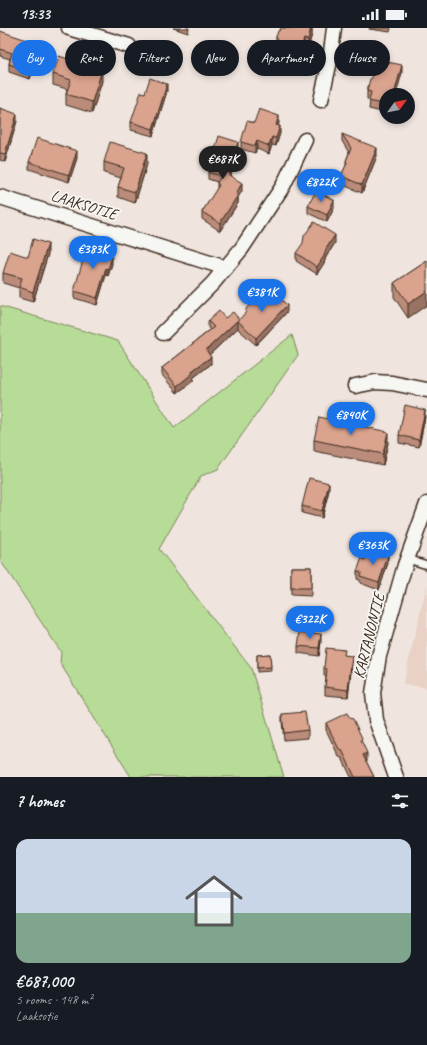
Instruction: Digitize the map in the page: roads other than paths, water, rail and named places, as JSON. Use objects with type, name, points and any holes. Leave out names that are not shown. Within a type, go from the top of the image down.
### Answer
[{"type":"street","points":[[69,28],[124,44]]},
{"type":"street","points":[[321,100],[330,61],[334,28]]},
{"type":"street","points":[[163,333],[213,283],[242,248],[283,186],[305,140]]},
{"type":"street","name":"LAAKSOTIE","points":[[0,197],[226,268]]},
{"type":"street","points":[[355,386],[375,382],[392,383],[427,390]]},
{"type":"street","name":"KARTANONTIE","points":[[396,777],[376,720],[373,693],[379,656],[408,559],[427,504]]},
{"type":"lane","points":[[408,559],[427,565]]}]
